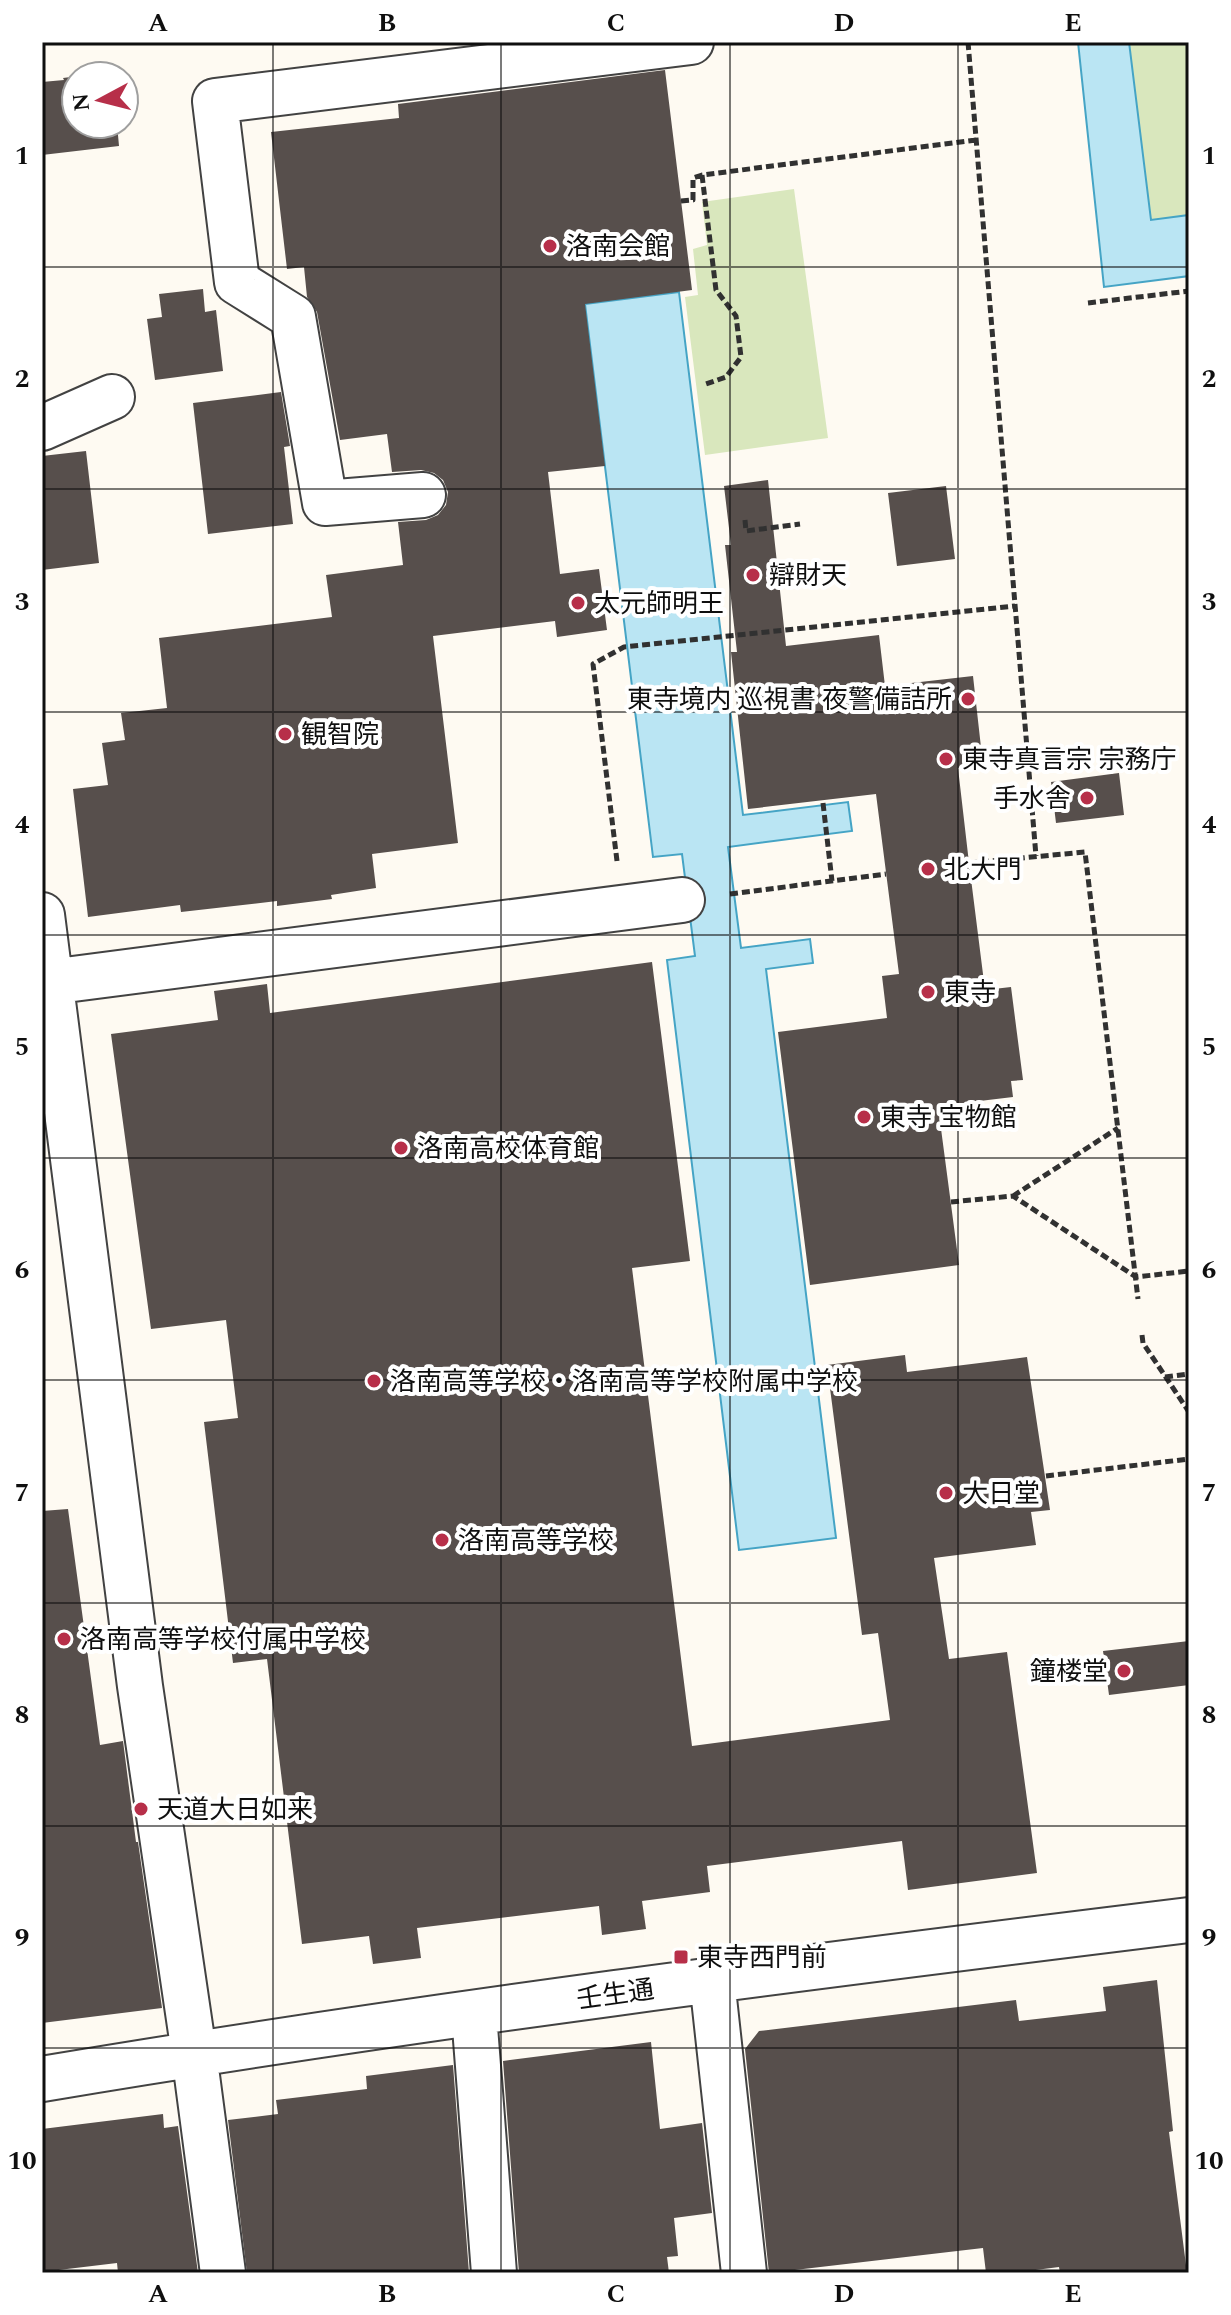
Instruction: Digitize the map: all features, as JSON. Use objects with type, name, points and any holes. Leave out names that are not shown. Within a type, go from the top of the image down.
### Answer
[{"type":"street","points":[[423,495],[325,503],[293,317],[237,282],[215,101],[691,42]]},
{"type":"street","points":[[42,428],[112,397]]},
{"type":"street","points":[[46,982],[682,900]]},
{"type":"street","points":[[42,915],[46,982],[140,1686],[223,2273]]},
{"type":"street","name":"壬生通","points":[[42,2079],[194,2053],[712,1980],[1189,1920]]},
{"type":"street","points":[[712,1980],[744,2273]]},
{"type":"street","points":[[474,2014],[494,2273]]},
{"type":"path","points":[[968,42],[1036,856]]},
{"type":"path","points":[[681,201],[693,200],[693,178],[702,175],[976,140]]},
{"type":"path","points":[[702,175],[716,290],[736,316],[741,357],[726,377],[706,384]]},
{"type":"path","points":[[1088,303],[1189,291]]},
{"type":"path","points":[[745,520],[746,531],[800,524]]},
{"type":"path","points":[[622,909],[593,664],[624,647],[1015,606]]},
{"type":"path","points":[[823,803],[832,881]]},
{"type":"path","points":[[969,863],[1085,852],[1138,1299]]},
{"type":"path","points":[[738,893],[886,874]]},
{"type":"path","points":[[951,1202],[1013,1196],[1118,1128]]},
{"type":"path","points":[[1013,1196],[1136,1277],[1189,1271]]},
{"type":"path","points":[[1142,1335],[1143,1343],[1189,1412]]},
{"type":"path","points":[[1165,1377],[1189,1374]]},
{"type":"path","points":[[1046,1476],[1189,1459]]},
{"type":"green space","points":[[1129,42],[1189,42],[1189,215],[1151,220]]},
{"type":"green space","points":[[794,189],[828,438],[705,455],[685,297],[698,295],[693,249],[707,245],[702,202]]},
{"type":"water","points":[[1078,42],[1129,42],[1151,220],[1189,215],[1189,276],[1104,287]]},
{"type":"water","points":[[679,292],[743,815],[848,802],[852,831],[728,847],[741,948],[810,939],[813,963],[766,969],[836,1538],[739,1550],[667,960],[695,956],[682,854],[653,857],[585,304]]},
{"type":"building","points":[[665,70],[692,290],[585,304],[605,466],[548,472],[560,574],[599,569],[607,630],[557,637],[555,621],[433,636],[458,843],[372,854],[376,888],[331,895],[332,899],[277,906],[277,901],[181,912],[180,905],[88,917],[73,789],[108,785],[102,743],[125,740],[121,713],[167,708],[159,638],[332,617],[326,575],[403,565],[398,522],[426,520],[438,515],[446,505],[448,492],[443,480],[434,473],[421,470],[392,472],[387,434],[340,440],[317,312],[307,297],[304,267],[287,269],[271,132],[399,118],[398,104]]},
{"type":"building","points":[[60,80],[60,140],[118,140],[119,146],[42,155],[42,82]]},
{"type":"building","points":[[203,289],[205,312],[216,310],[223,371],[155,380],[147,319],[162,317],[159,294]]},
{"type":"building","points":[[281,392],[290,446],[284,447],[293,524],[208,534],[193,403]]},
{"type":"building","points":[[86,451],[99,563],[42,570],[42,456]]},
{"type":"building","points":[[768,480],[786,646],[879,635],[885,686],[973,676],[983,765],[958,768],[969,863],[985,990],[1011,987],[1023,1080],[1011,1081],[1013,1097],[938,1106],[959,1265],[810,1285],[778,1032],[887,1018],[882,976],[899,974],[876,794],[748,809],[731,652],[737,652],[725,545],[731,545],[724,486]]},
{"type":"building","points":[[946,486],[955,559],[897,566],[888,493]]},
{"type":"building","name":"手水舎","points":[[1119,773],[1124,815],[1056,823],[1051,782]]},
{"type":"building","name":"洛南高等学校・洛南高等学校附属中学校","points":[[652,962],[690,1261],[632,1268],[692,1746],[890,1720],[878,1633],[862,1635],[827,1365],[905,1355],[907,1372],[1027,1357],[1050,1510],[1031,1512],[1036,1545],[934,1558],[949,1659],[1007,1652],[1037,1873],[908,1890],[902,1841],[707,1866],[710,1892],[642,1901],[646,1929],[602,1935],[599,1906],[417,1928],[421,1958],[373,1964],[369,1936],[302,1944],[267,1659],[233,1663],[204,1422],[238,1418],[226,1320],[151,1329],[111,1034],[218,1020],[214,991],[267,984],[270,1013]]},
{"type":"building","points":[[68,1509],[100,1745],[123,1741],[162,2008],[42,2023],[42,1511]]},
{"type":"building","points":[[1189,1641],[1189,1685],[1109,1695],[1103,1651]]},
{"type":"building","points":[[1157,1980],[1173,2131],[1169,2132],[1187,2273],[1060,2273],[1059,2267],[986,2273],[983,2248],[769,2273],[745,2049],[759,2031],[1016,2000],[1019,2021],[1106,2011],[1103,1987]]},
{"type":"building","points":[[651,2042],[660,2129],[702,2123],[712,2213],[674,2218],[678,2256],[667,2257],[669,2273],[519,2273],[503,2061]]},
{"type":"building","points":[[453,2065],[469,2273],[247,2273],[228,2120],[278,2114],[276,2100],[367,2089],[366,2076]]},
{"type":"building","points":[[163,2114],[164,2128],[178,2126],[198,2273],[118,2273],[117,2263],[42,2272],[42,2129]]},
{"type":"place","name":"洛南会館","points":[[550,246]]},
{"type":"place","name":"辯財天","points":[[753,575]]},
{"type":"place","name":"太元師明王","points":[[578,603]]},
{"type":"place","name":"東寺境内 巡視書 夜警備詰所","points":[[968,699]]},
{"type":"place","name":"観智院","points":[[285,734]]},
{"type":"place","name":"東寺真言宗 宗務庁","points":[[946,759]]},
{"type":"place","name":"手水舎","points":[[1087,798]]},
{"type":"place","name":"北大門","points":[[928,869]]},
{"type":"place","name":"東寺","points":[[928,992]]},
{"type":"place","name":"東寺 宝物館","points":[[864,1117]]},
{"type":"place","name":"洛南高校体育館","points":[[401,1148]]},
{"type":"place","name":"洛南高等学校・洛南高等学校附属中学校","points":[[374,1381]]},
{"type":"place","name":"大日堂","points":[[946,1493]]},
{"type":"place","name":"洛南高等学校","points":[[442,1540]]},
{"type":"place","name":"洛南高等学校付属中学校","points":[[64,1639]]},
{"type":"place","name":"鐘楼堂","points":[[1124,1671]]},
{"type":"place","name":"天道大日如来","points":[[141,1809]]},
{"type":"place","name":"東寺西門前","points":[[681,1957]]}]
